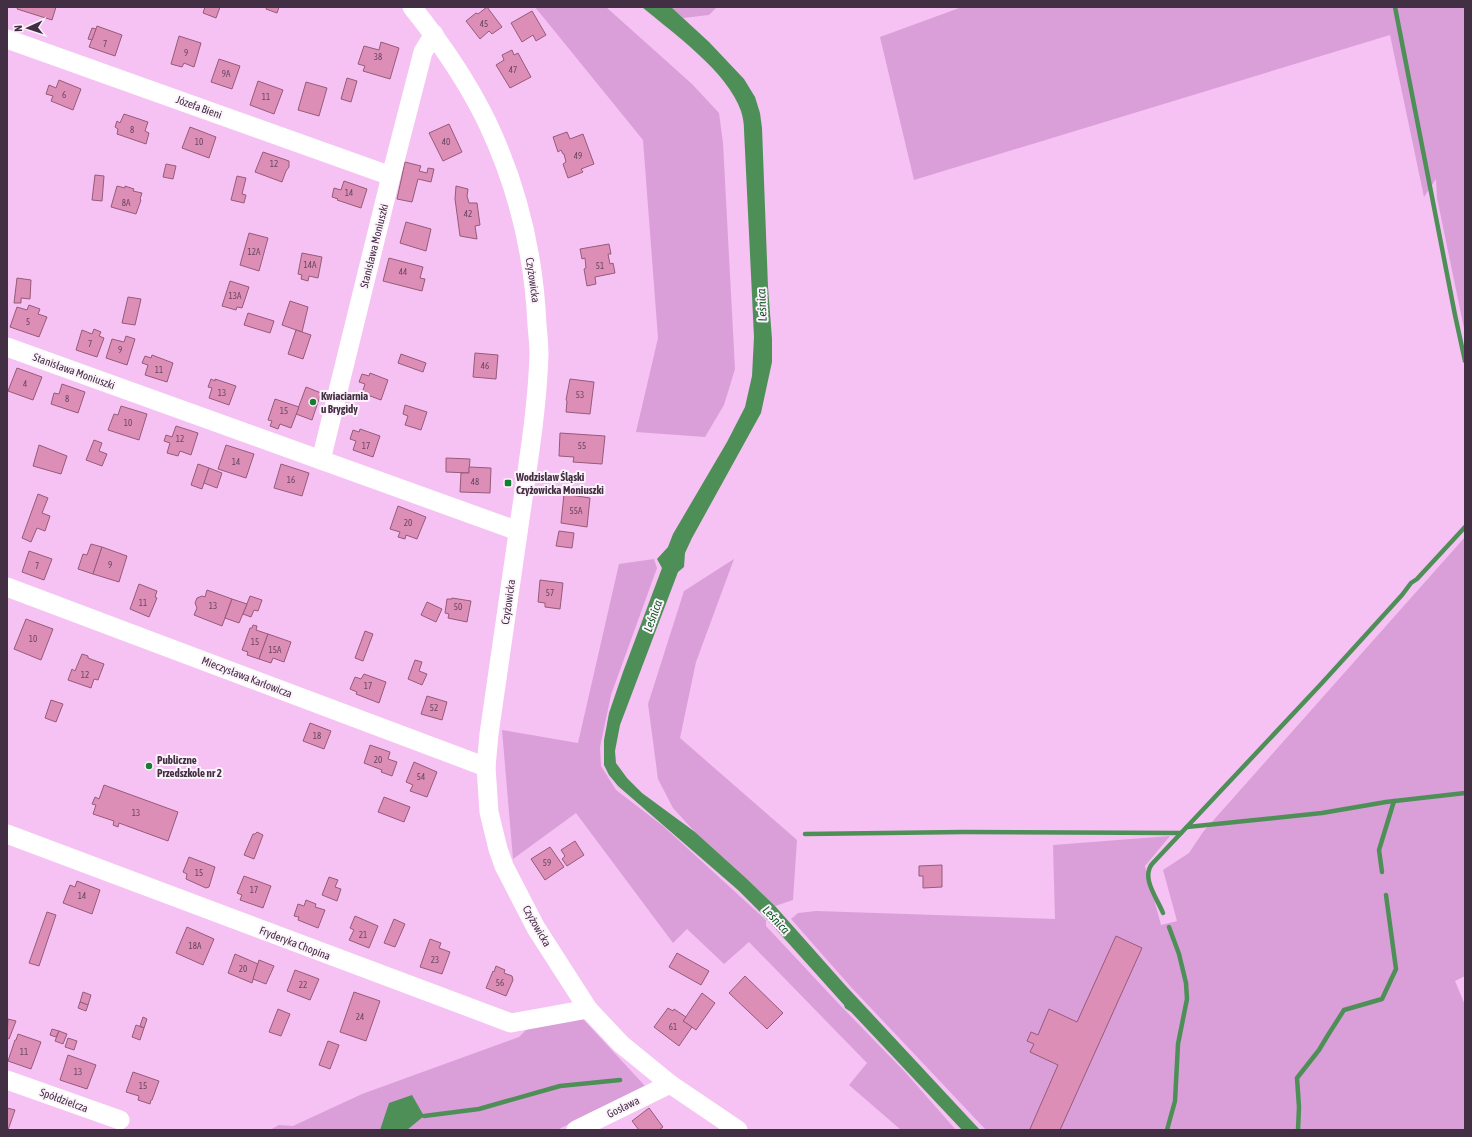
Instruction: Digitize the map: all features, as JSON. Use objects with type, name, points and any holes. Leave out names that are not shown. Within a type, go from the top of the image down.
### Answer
[{"type":"street","name":"Czyżowicka","points":[[412,7],[434,34],[462,77],[487,122],[510,182],[519,212],[530,258],[536,302],[539,354],[534,420],[489,734],[486,766],[489,812],[504,866],[536,928],[588,1009],[621,1044],[670,1084],[738,1130]]},
{"type":"street","name":"Stanisława Moniuszki","points":[[321,460],[423,52],[434,34]]},
{"type":"street","name":"Józefa Bieni","points":[[7,39],[391,176]]},
{"type":"street","name":"Stanisława Moniuszki","points":[[7,347],[518,532]]},
{"type":"street","name":"Mieczysława Karłowicza","points":[[7,587],[486,766]]},
{"type":"street","name":"Fryderyka Chopina","points":[[7,834],[511,1024],[588,1009]]},
{"type":"street","name":"Spółdzielcza","points":[[7,1080],[120,1120]]},
{"type":"street","name":"Gosława","points":[[576,1130],[670,1084]]},
{"type":"shaded area","points":[[535,7],[606,7],[692,84],[719,113],[723,143],[735,369],[724,405],[705,437],[636,432],[658,338],[643,140]]},
{"type":"shaded area","points":[[670,7],[717,7],[709,15],[683,18]]},
{"type":"shaded area","points":[[962,7],[1465,7],[1465,333],[1437,198],[1436,179],[1424,197],[1390,35],[914,180],[880,37]]},
{"type":"shaded area","points":[[1465,537],[1465,976],[1455,981],[1465,1005],[1465,1130],[986,1130],[851,987],[791,919],[798,913],[816,911],[1055,919],[1053,845],[1170,836],[1145,866],[1161,925],[1177,921],[1163,870],[1189,853],[1203,832]]},
{"type":"shaded area","points":[[654,559],[657,568],[611,695],[600,747],[601,766],[616,790],[663,826],[766,920],[766,926],[905,1072],[956,1130],[901,1130],[849,1085],[867,1063],[749,942],[724,964],[687,929],[673,943],[576,813],[513,859],[502,730],[578,743],[619,564]]},
{"type":"shaded area","points":[[734,559],[696,662],[680,738],[797,840],[793,900],[775,906],[695,832],[673,808],[658,779],[648,704],[684,591]]},
{"type":"shaded area","points":[[583,1019],[645,1086],[557,1130],[270,1130],[279,1125],[293,1126],[362,1094],[519,1037],[529,1027]]},
{"type":"water","name":"Leśnica","points":[[642,7],[671,7],[709,42],[744,79],[755,97],[760,113],[762,128],[772,362],[761,413],[685,553],[684,567],[678,572],[620,725],[615,751],[616,763],[627,778],[642,793],[695,832],[775,906],[846,986],[980,1130],[962,1130],[851,1012],[845,1008],[844,1005],[765,917],[738,890],[618,786],[609,775],[604,765],[604,740],[609,713],[662,568],[657,559],[668,547],[673,534],[727,442],[745,407],[752,376],[754,337],[744,128],[741,111],[734,96],[712,68],[684,41]]},
{"type":"water","points":[[412,1095],[424,1116],[407,1130],[380,1130],[389,1103]]},
{"type":"building","points":[[18,7],[56,7],[52,20],[17,9]]},
{"type":"building","points":[[205,7],[220,7],[216,18],[203,13]]},
{"type":"building","points":[[267,7],[279,7],[277,13],[266,9]]},
{"type":"building","points":[[487,7],[502,27],[492,34],[489,31],[480,39],[466,21]]},
{"type":"building","points":[[532,11],[546,35],[536,41],[533,35],[522,42],[511,23]]},
{"type":"building","points":[[97,26],[122,35],[115,56],[89,47]]},
{"type":"building","points":[[92,28],[96,29],[92,40],[88,39]]},
{"type":"building","points":[[179,36],[201,43],[194,67],[184,63],[182,67],[171,64]]},
{"type":"building","points":[[381,42],[399,48],[390,79],[363,71],[365,66],[358,64],[364,46],[379,50]]},
{"type":"building","points":[[512,50],[514,55],[518,53],[531,77],[510,88],[496,65],[504,60],[502,55]]},
{"type":"building","points":[[219,59],[240,66],[232,89],[211,82]]},
{"type":"building","points":[[347,78],[357,81],[351,102],[341,99]]},
{"type":"building","points":[[59,80],[81,89],[73,110],[51,101],[53,96],[46,94],[49,85],[56,88]]},
{"type":"building","points":[[258,81],[283,90],[274,114],[250,105]]},
{"type":"building","points":[[306,82],[327,88],[319,116],[298,110]]},
{"type":"building","points":[[124,114],[148,122],[145,131],[149,133],[146,144],[117,134],[118,129],[115,127],[117,121],[120,123]]},
{"type":"building","points":[[449,124],[462,152],[443,161],[429,133]]},
{"type":"building","points":[[190,127],[216,137],[209,158],[182,148]]},
{"type":"building","points":[[567,132],[570,139],[583,134],[594,164],[581,169],[583,172],[568,178],[563,164],[566,162],[564,154],[561,150],[558,152],[553,137]]},
{"type":"building","points":[[263,152],[289,161],[289,167],[282,182],[255,172]]},
{"type":"building","points":[[405,162],[421,166],[419,171],[427,173],[428,168],[434,169],[431,182],[418,179],[412,202],[397,199]]},
{"type":"building","points":[[166,164],[176,166],[173,179],[163,177]]},
{"type":"building","points":[[95,175],[104,176],[102,201],[92,200]]},
{"type":"building","points":[[237,176],[246,178],[242,194],[246,195],[244,203],[231,200]]},
{"type":"building","points":[[344,181],[367,189],[361,208],[332,197],[334,188],[341,190]]},
{"type":"building","points":[[117,186],[125,188],[125,186],[134,189],[133,191],[142,193],[136,214],[111,207]]},
{"type":"building","points":[[456,186],[468,189],[467,196],[469,203],[477,203],[480,225],[475,226],[477,239],[460,236],[455,199]]},
{"type":"building","points":[[406,222],[431,229],[426,251],[400,243]]},
{"type":"building","points":[[249,233],[268,238],[259,271],[240,265]]},
{"type":"building","points":[[609,244],[611,254],[608,254],[610,264],[613,263],[615,273],[595,277],[596,284],[587,286],[584,269],[586,268],[585,258],[582,259],[580,249]]},
{"type":"building","points":[[302,253],[322,257],[318,278],[309,276],[308,281],[301,279],[302,275],[298,274]]},
{"type":"building","points":[[389,258],[423,267],[420,278],[425,279],[422,291],[383,281]]},
{"type":"building","points":[[17,278],[31,280],[30,299],[21,298],[21,303],[14,303]]},
{"type":"building","points":[[230,281],[249,287],[242,308],[237,307],[236,310],[222,306]]},
{"type":"building","points":[[128,297],[141,299],[135,325],[122,323]]},
{"type":"building","points":[[290,301],[308,307],[302,332],[282,325]]},
{"type":"building","points":[[29,305],[40,309],[38,314],[47,317],[39,337],[10,327],[17,307],[27,310]]},
{"type":"building","points":[[248,313],[274,321],[270,333],[244,325]]},
{"type":"building","points":[[94,329],[101,332],[99,336],[104,338],[97,357],[76,350],[82,330],[92,334]]},
{"type":"building","points":[[296,330],[311,335],[303,359],[288,354]]},
{"type":"building","points":[[126,336],[135,339],[127,365],[106,358],[112,339],[124,342]]},
{"type":"building","points":[[475,353],[498,355],[496,379],[473,377]]},
{"type":"building","points":[[401,354],[426,363],[423,372],[398,363]]},
{"type":"building","points":[[152,355],[173,363],[167,382],[145,375],[148,365],[142,363],[145,356],[151,358]]},
{"type":"building","points":[[17,368],[42,377],[33,400],[8,391]]},
{"type":"building","points":[[370,373],[388,380],[381,400],[362,393],[365,384],[359,382],[362,374],[369,376]]},
{"type":"building","points":[[211,379],[236,386],[229,405],[209,398],[212,388],[208,387]]},
{"type":"building","points":[[570,379],[594,382],[590,414],[566,412],[566,400]]},
{"type":"building","points":[[62,384],[85,392],[78,413],[51,404],[54,393],[59,394]]},
{"type":"building","points":[[306,387],[321,393],[312,420],[296,414]]},
{"type":"building","points":[[275,399],[299,407],[291,428],[280,424],[278,429],[270,426],[272,421],[268,420]]},
{"type":"building","points":[[405,405],[427,412],[421,430],[405,425],[408,416],[403,414]]},
{"type":"building","points":[[121,406],[147,414],[139,440],[108,430],[114,414],[118,415]]},
{"type":"building","points":[[176,426],[198,433],[191,455],[180,451],[178,456],[167,453],[170,443],[164,441],[166,435],[172,437]]},
{"type":"building","points":[[360,429],[380,436],[373,457],[353,450],[356,441],[350,439],[353,430],[359,432]]},
{"type":"building","points":[[560,433],[605,436],[602,464],[573,462],[574,457],[559,456]]},
{"type":"building","points":[[94,440],[102,443],[99,451],[107,454],[102,466],[86,460]]},
{"type":"building","points":[[39,445],[67,456],[61,474],[33,466]]},
{"type":"building","points":[[226,445],[254,454],[246,478],[218,469]]},
{"type":"building","points":[[446,458],[470,459],[469,473],[446,472]]},
{"type":"building","points":[[198,464],[209,468],[202,489],[191,485]]},
{"type":"building","points":[[281,464],[309,473],[302,496],[274,488]]},
{"type":"building","points":[[469,467],[491,468],[490,493],[460,492],[461,473],[469,473]]},
{"type":"building","points":[[209,468],[222,473],[217,488],[204,483]]},
{"type":"building","points":[[38,494],[48,498],[42,513],[50,516],[45,531],[37,528],[31,542],[22,538]]},
{"type":"building","points":[[564,494],[590,498],[587,527],[561,523]]},
{"type":"building","points":[[398,506],[426,517],[417,539],[406,535],[405,539],[398,537],[400,532],[390,529]]},
{"type":"building","points":[[559,531],[574,533],[572,548],[556,546]]},
{"type":"building","points":[[91,544],[102,547],[93,574],[78,569],[83,554],[87,555]]},
{"type":"building","points":[[102,547],[127,556],[119,582],[93,574]]},
{"type":"building","points":[[29,551],[52,559],[44,580],[22,572]]},
{"type":"building","points":[[540,580],[563,583],[560,609],[545,607],[545,603],[538,602]]},
{"type":"building","points":[[139,584],[157,591],[155,597],[157,598],[149,617],[130,609]]},
{"type":"building","points":[[207,590],[232,599],[222,626],[194,615],[197,608],[195,603],[197,598],[202,596],[205,597]]},
{"type":"building","points":[[250,596],[262,600],[258,611],[254,610],[251,617],[243,614]]},
{"type":"building","points":[[452,598],[471,601],[467,622],[448,618],[449,614],[445,613],[447,599]]},
{"type":"building","points":[[232,599],[247,604],[239,623],[225,618]]},
{"type":"building","points":[[427,602],[442,609],[436,622],[421,615]]},
{"type":"building","points":[[26,619],[53,629],[41,660],[14,649]]},
{"type":"building","points":[[253,625],[257,626],[256,630],[268,634],[259,659],[247,655],[248,652],[242,650],[250,628],[252,628]]},
{"type":"building","points":[[365,631],[373,634],[363,661],[355,658]]},
{"type":"building","points":[[268,634],[291,642],[284,662],[273,658],[271,663],[259,659]]},
{"type":"building","points":[[82,654],[104,664],[98,680],[94,679],[91,688],[68,680],[72,669],[75,671]]},
{"type":"building","points":[[415,660],[422,662],[419,671],[427,674],[422,685],[408,679]]},
{"type":"building","points":[[364,674],[386,682],[379,703],[356,694],[357,692],[350,689],[355,677],[361,679]]},
{"type":"building","points":[[427,696],[447,702],[442,720],[421,714]]},
{"type":"building","points":[[51,700],[63,704],[56,722],[45,718]]},
{"type":"building","points":[[310,723],[331,731],[324,749],[303,741]]},
{"type":"building","points":[[370,745],[390,752],[388,759],[397,762],[392,776],[381,772],[382,770],[364,763]]},
{"type":"building","points":[[414,762],[437,772],[427,797],[410,791],[413,785],[406,782]]},
{"type":"building","points":[[104,785],[178,812],[168,841],[119,823],[118,827],[113,825],[114,821],[93,814],[96,805],[92,804],[95,797],[99,799]]},
{"type":"building","points":[[384,797],[410,807],[404,822],[378,812]]},
{"type":"building","points":[[257,832],[263,835],[254,859],[244,855],[253,834]]},
{"type":"building","points":[[575,841],[584,855],[567,866],[562,859],[565,856],[561,850]]},
{"type":"building","points":[[550,847],[564,867],[545,880],[531,859]]},
{"type":"building","points":[[189,857],[215,867],[209,887],[206,888],[186,879],[187,874],[183,872]]},
{"type":"building","points":[[942,865],[942,887],[923,888],[923,876],[919,876],[919,866]]},
{"type":"building","points":[[244,876],[271,886],[263,908],[240,900],[242,895],[237,893]]},
{"type":"building","points":[[329,877],[338,880],[335,887],[341,889],[337,901],[322,895]]},
{"type":"building","points":[[77,881],[100,890],[92,914],[63,903],[70,885],[75,887]]},
{"type":"building","points":[[306,900],[316,904],[315,907],[325,910],[318,928],[298,920],[299,917],[294,916],[298,904],[304,906]]},
{"type":"building","points":[[47,912],[56,915],[39,966],[29,963]]},
{"type":"building","points":[[355,916],[378,926],[369,948],[349,940],[354,930],[350,928]]},
{"type":"building","points":[[394,919],[405,924],[395,947],[384,943]]},
{"type":"building","points":[[187,927],[214,939],[203,965],[176,953]]},
{"type":"building","points":[[1116,936],[1142,948],[1060,1130],[1032,1130],[1030,1129],[1058,1065],[1030,1052],[1034,1044],[1027,1041],[1031,1032],[1038,1035],[1049,1009],[1077,1022]]},
{"type":"building","points":[[430,939],[441,943],[439,948],[450,952],[442,974],[420,967]]},
{"type":"building","points":[[677,953],[709,971],[701,985],[669,967]]},
{"type":"building","points":[[235,954],[258,964],[252,983],[228,973]]},
{"type":"building","points":[[259,960],[274,966],[266,984],[253,979]]},
{"type":"building","points":[[496,966],[505,970],[504,973],[512,976],[513,980],[506,996],[486,988]]},
{"type":"building","points":[[295,970],[319,979],[310,1000],[287,991]]},
{"type":"building","points":[[745,976],[783,1013],[767,1029],[729,993]]},
{"type":"building","points":[[83,992],[91,995],[88,1005],[80,1002]]},
{"type":"building","points":[[354,992],[380,1001],[366,1041],[340,1032]]},
{"type":"building","points":[[702,993],[715,1003],[696,1030],[683,1021]]},
{"type":"building","points":[[80,1002],[88,1005],[86,1011],[78,1008]]},
{"type":"building","points":[[668,1008],[673,1011],[674,1009],[686,1017],[683,1021],[692,1027],[679,1046],[654,1027]]},
{"type":"building","points":[[278,1009],[290,1014],[281,1036],[269,1032]]},
{"type":"building","points":[[143,1017],[147,1019],[144,1028],[140,1026]]},
{"type":"building","points":[[8,1019],[16,1021],[9,1039],[7,1038]]},
{"type":"building","points":[[136,1025],[144,1028],[140,1040],[132,1037]]},
{"type":"building","points":[[52,1029],[59,1031],[56,1037],[50,1035]]},
{"type":"building","points":[[59,1031],[67,1034],[63,1044],[55,1041]]},
{"type":"building","points":[[18,1034],[41,1042],[31,1069],[8,1061]]},
{"type":"building","points":[[68,1038],[77,1041],[74,1050],[65,1047]]},
{"type":"building","points":[[328,1041],[339,1045],[330,1069],[319,1065]]},
{"type":"building","points":[[68,1055],[96,1065],[87,1089],[60,1080]]},
{"type":"building","points":[[133,1072],[159,1081],[150,1104],[138,1100],[139,1096],[126,1092]]},
{"type":"building","points":[[7,1108],[15,1110],[8,1130],[7,1130]]},
{"type":"building","points":[[649,1108],[663,1127],[659,1130],[639,1130],[632,1121]]},
{"type":"waterway","points":[[1395,7],[1465,361]]},
{"type":"waterway","points":[[1163,913],[1149,882],[1148,875],[1152,864],[1322,683],[1402,595],[1411,583],[1417,579],[1465,527]]},
{"type":"waterway","points":[[1187,827],[1322,813],[1386,802],[1465,793]]},
{"type":"waterway","points":[[1382,872],[1379,850],[1394,801]]},
{"type":"waterway","points":[[805,834],[964,832],[1181,833]]},
{"type":"waterway","points":[[1298,1130],[1299,1107],[1297,1078],[1319,1050],[1344,1010],[1382,999],[1396,969],[1386,895]]},
{"type":"waterway","points":[[1167,1130],[1175,1101],[1178,1044],[1187,999],[1186,983],[1179,954],[1169,927]]},
{"type":"waterway","points":[[424,1116],[479,1109],[560,1086],[620,1080]]},
{"type":"place","name":"Kwiaciarnia u Brygidy","points":[[313,402]]},
{"type":"place","name":"Wodzisław Śląski Czyżowicka Moniuszki","points":[[508,483]]},
{"type":"place","name":"Publiczne Przedszkole nr 2","points":[[149,766]]}]
